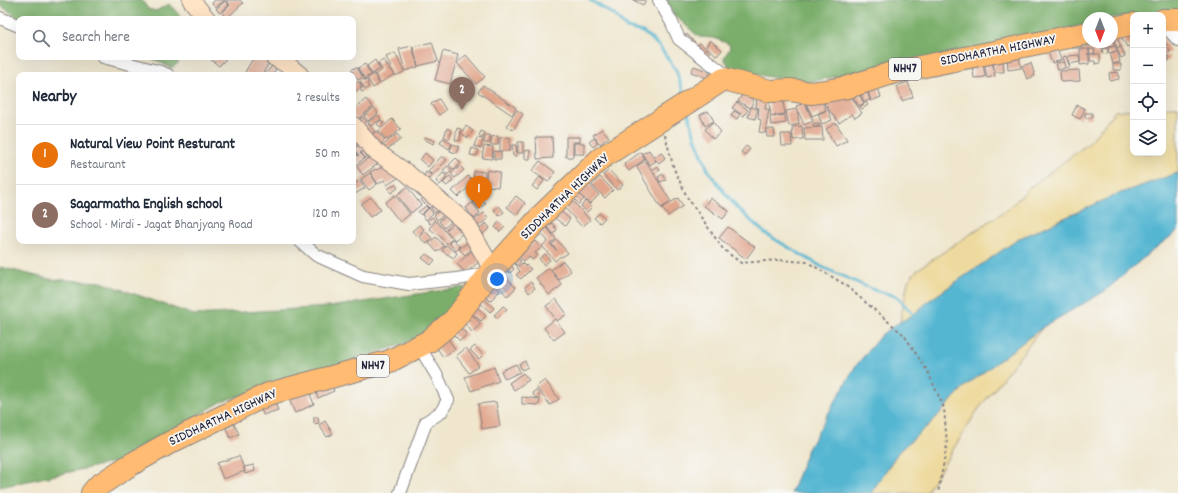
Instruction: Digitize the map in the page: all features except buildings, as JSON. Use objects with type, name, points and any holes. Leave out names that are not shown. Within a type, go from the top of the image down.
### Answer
[{"type":"highway","points":[[1166,20],[1178,20]]},
{"type":"highway","points":[[1118,27],[1130,25]]},
{"type":"highway","name":"SIDDHARTHA HIGHWAY","points":[[92,493],[98,486],[130,465],[169,443],[268,394],[390,361],[429,341],[454,320],[491,272],[543,214],[600,159],[729,80],[770,91],[790,90],[811,93],[848,87],[894,72],[1082,34]]},
{"type":"street","points":[[191,0],[205,16]]},
{"type":"street","points":[[659,0],[679,39],[729,80]]},
{"type":"street","points":[[0,18],[16,25]]},
{"type":"street","points":[[1166,27],[1178,40]]},
{"type":"street","points":[[115,60],[161,72]]},
{"type":"street","points":[[279,60],[296,72]]},
{"type":"street","points":[[303,244],[316,255],[364,276],[409,284],[457,279],[491,272],[486,258],[466,223],[407,173],[375,151],[356,129]]},
{"type":"street","points":[[400,493],[426,422],[441,412],[448,400],[437,376],[419,346]]},
{"type":"path","points":[[664,134],[674,168],[687,197],[723,249],[741,263],[779,260],[807,262],[844,284],[904,335],[928,372],[944,408],[947,445],[938,493]]},
{"type":"green space","points":[[0,0],[142,0],[148,9],[156,11],[169,4],[180,16],[16,16],[0,5]]},
{"type":"green space","points":[[665,0],[1178,0],[1178,14],[1166,14],[1166,12],[1130,12],[1130,15],[1118,17],[1118,12],[1082,12],[1082,25],[993,47],[803,83],[731,70],[724,58],[730,48],[729,44],[714,38],[699,37],[674,15]]},
{"type":"green space","points":[[156,60],[180,60],[171,68]]},
{"type":"green space","points":[[0,267],[49,279],[101,282],[194,315],[329,307],[465,287],[462,302],[439,325],[404,344],[223,401],[116,462],[0,487]]},
{"type":"sand","points":[[1166,107],[1178,107],[1178,173],[1118,194],[1020,238],[930,300],[913,315],[900,322],[908,281],[917,270],[1009,208],[1029,188],[1089,143],[1115,111],[1130,109],[1130,156],[1166,156]]},
{"type":"sand","points":[[1043,327],[977,411],[926,493],[871,493],[899,451],[932,422],[964,387]]},
{"type":"water","points":[[1178,173],[1178,231],[1149,253],[1105,291],[1043,327],[964,387],[932,422],[899,451],[871,493],[791,493],[808,449],[855,367],[881,335],[913,315],[930,300],[1020,238],[1118,194]]},
{"type":"waterway","points":[[590,0],[614,15],[627,28],[643,32],[659,46],[676,70],[684,95]]},
{"type":"waterway","points":[[688,112],[695,137],[708,170],[738,209],[766,234],[822,267],[874,290],[896,296],[915,316]]},
{"type":"place","name":"Sagarmatha English school","points":[[462,110]]},
{"type":"place","name":"Natural View Point Resturant","points":[[479,209]]}]
